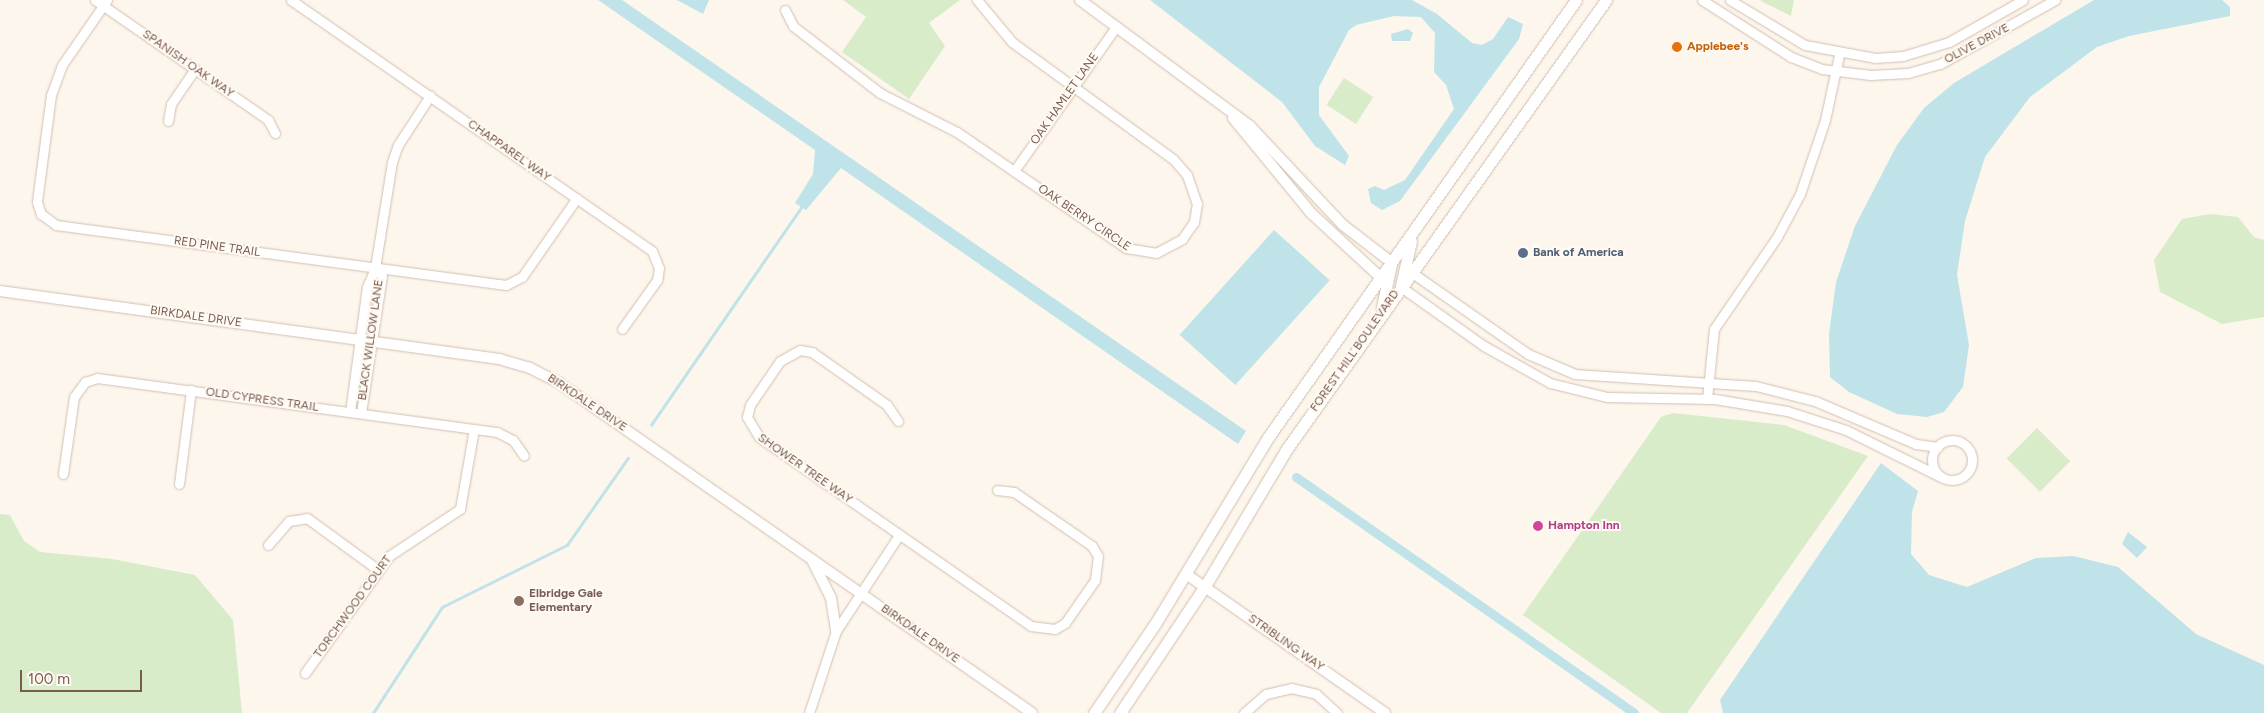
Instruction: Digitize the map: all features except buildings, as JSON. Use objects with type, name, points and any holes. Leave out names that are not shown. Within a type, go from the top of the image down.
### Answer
[{"type":"main road","name":"FOREST HILL BOULEVARD","points":[[1094,713],[1186,574],[1270,436],[1576,0]]},
{"type":"main road","name":"FOREST HILL BOULEVARD","points":[[1120,713],[1205,586],[1286,450],[1400,287],[1606,0]]},
{"type":"main road","points":[[1400,287],[1414,230]]},
{"type":"main road","points":[[1373,327],[1389,287],[1391,262]]},
{"type":"street","name":"SPANISH OAK WAY","points":[[95,0],[105,3],[268,120],[275,132]]},
{"type":"street","name":"CHAPPAREL WAY","points":[[291,0],[648,247],[658,261],[657,280],[622,329]]},
{"type":"street","name":"OAK BERRY CIRCLE","points":[[785,10],[789,22],[872,87],[950,128],[1136,252],[1165,250],[1189,231],[1197,204],[1187,175],[1173,159],[1012,42],[977,0]]},
{"type":"street","points":[[1080,0],[1226,110],[1250,125],[1343,225],[1391,262]]},
{"type":"street","name":"OLIVE DRIVE","points":[[1702,0],[1771,48],[1835,71],[1890,75],[1940,64],[2056,0]]},
{"type":"street","name":"OLIVE DRIVE","points":[[1730,0],[1789,38],[1839,55],[1875,58],[1916,53],[1965,34],[2023,0]]},
{"type":"street","name":"RED PINE TRAIL","points":[[105,3],[54,82],[38,196],[46,219],[56,225],[376,268],[512,284],[522,277],[577,198]]},
{"type":"street","name":"OAK HAMLET LANE","points":[[1014,171],[1116,27]]},
{"type":"street","points":[[1707,399],[1707,381],[1714,328],[1776,237],[1800,194],[1825,120],[1839,55]]},
{"type":"street","points":[[168,121],[171,104],[195,69]]},
{"type":"street","name":"BLACK WILLOW LANE","points":[[350,412],[366,287],[376,268],[394,156],[430,96]]},
{"type":"street","points":[[1226,110],[1311,213],[1380,277]]},
{"type":"street","name":"BLACK WILLOW LANE","points":[[361,413],[382,276],[376,268]]},
{"type":"street","points":[[1400,287],[1524,371],[1580,392],[1627,397],[1707,399],[1814,419],[1943,478],[1956,480],[1967,474],[1972,454],[1957,441],[1938,447],[1916,444],[1814,401],[1756,386],[1707,381],[1628,380],[1576,374],[1528,354],[1411,272]]},
{"type":"street","name":"BIRKDALE DRIVE","points":[[0,291],[500,359],[542,373],[1032,713]]},
{"type":"street","name":"SHOWER TREE WAY","points":[[898,421],[887,405],[812,352],[800,350],[780,361],[750,405],[747,417],[759,437],[899,535],[1031,626],[1055,630],[1065,623],[1095,580],[1098,556],[1092,546],[1014,492],[997,490]]},
{"type":"street","name":"OLD CYPRESS TRAIL","points":[[63,474],[74,397],[85,382],[103,378],[474,429],[508,436],[524,456]]},
{"type":"street","points":[[1627,397],[1628,380]]},
{"type":"street","points":[[179,484],[191,390]]},
{"type":"street","name":"TORCHWOOD COURT","points":[[305,673],[377,569],[413,536],[460,509],[474,429]]},
{"type":"street","points":[[1938,447],[1933,466],[1943,478]]},
{"type":"street","points":[[268,545],[289,521],[307,518],[377,569]]},
{"type":"street","points":[[809,713],[836,630],[899,535]]},
{"type":"street","points":[[811,559],[827,586],[836,630]]},
{"type":"street","name":"STRIBLING WAY","points":[[1186,574],[1385,713]]},
{"type":"street","points":[[1244,713],[1266,694],[1291,688],[1316,694],[1336,713]]},
{"type":"green space","points":[[843,0],[960,0],[929,23],[945,46],[909,99],[842,52],[866,17]]},
{"type":"green space","points":[[1760,0],[1794,0],[1791,16],[1765,3]]},
{"type":"green space","points":[[1344,78],[1373,97],[1356,124],[1327,105]]},
{"type":"green space","points":[[2210,214],[2238,217],[2254,237],[2264,240],[2264,317],[2222,324],[2160,292],[2154,260],[2182,219]]},
{"type":"green space","points":[[1673,413],[1784,425],[1868,456],[1687,713],[1661,713],[1523,615],[1661,417]]},
{"type":"green space","points":[[2037,428],[2070,461],[2040,492],[2007,458]]},
{"type":"green space","points":[[0,514],[10,515],[24,541],[40,552],[112,559],[195,575],[233,620],[242,713],[0,713]]},
{"type":"water","points":[[598,0],[622,0],[1246,431],[1238,444],[841,168],[806,210],[795,203],[813,174],[815,150]]},
{"type":"water","points":[[677,0],[709,0],[703,14]]},
{"type":"water","points":[[1150,0],[1412,0],[1437,14],[1472,43],[1482,45],[1493,39],[1508,17],[1523,24],[1519,39],[1400,201],[1382,210],[1371,203],[1368,189],[1375,186],[1384,190],[1405,180],[1454,109],[1446,85],[1434,72],[1435,33],[1421,17],[1394,16],[1356,25],[1349,30],[1319,87],[1319,115],[1349,156],[1345,165],[1315,146],[1282,102]]},
{"type":"water","points":[[2094,0],[2222,0],[2230,7],[2230,16],[2129,36],[2097,47],[2030,97],[1985,157],[1965,221],[1957,275],[1969,345],[1963,387],[1944,412],[1927,417],[1897,414],[1849,392],[1830,377],[1829,334],[1836,282],[1855,226],[1897,145],[1924,108],[1954,83]]},
{"type":"water","points":[[1408,29],[1413,33],[1410,41],[1392,41],[1391,34]]},
{"type":"water","points":[[1274,230],[1330,280],[1235,385],[1180,335]]},
{"type":"water","points":[[1881,463],[1918,491],[1912,512],[1911,554],[1929,575],[1967,587],[2036,558],[2073,556],[2118,567],[2196,634],[2264,665],[2264,713],[1723,713],[1720,700]]},
{"type":"water","points":[[2128,532],[2147,547],[2137,558],[2122,544]]},
{"type":"waterway","points":[[651,425],[802,206]]},
{"type":"waterway","points":[[373,713],[442,607],[567,545],[628,458]]},
{"type":"waterway","points":[[1296,477],[1634,713]]},
{"type":"place","name":"Applebee's","points":[[1677,47]]},
{"type":"place","name":"Bank of America","points":[[1523,253]]},
{"type":"place","name":"Hampton Inn","points":[[1538,526]]},
{"type":"place","name":"Elbridge Gale Elementary","points":[[519,601]]}]
